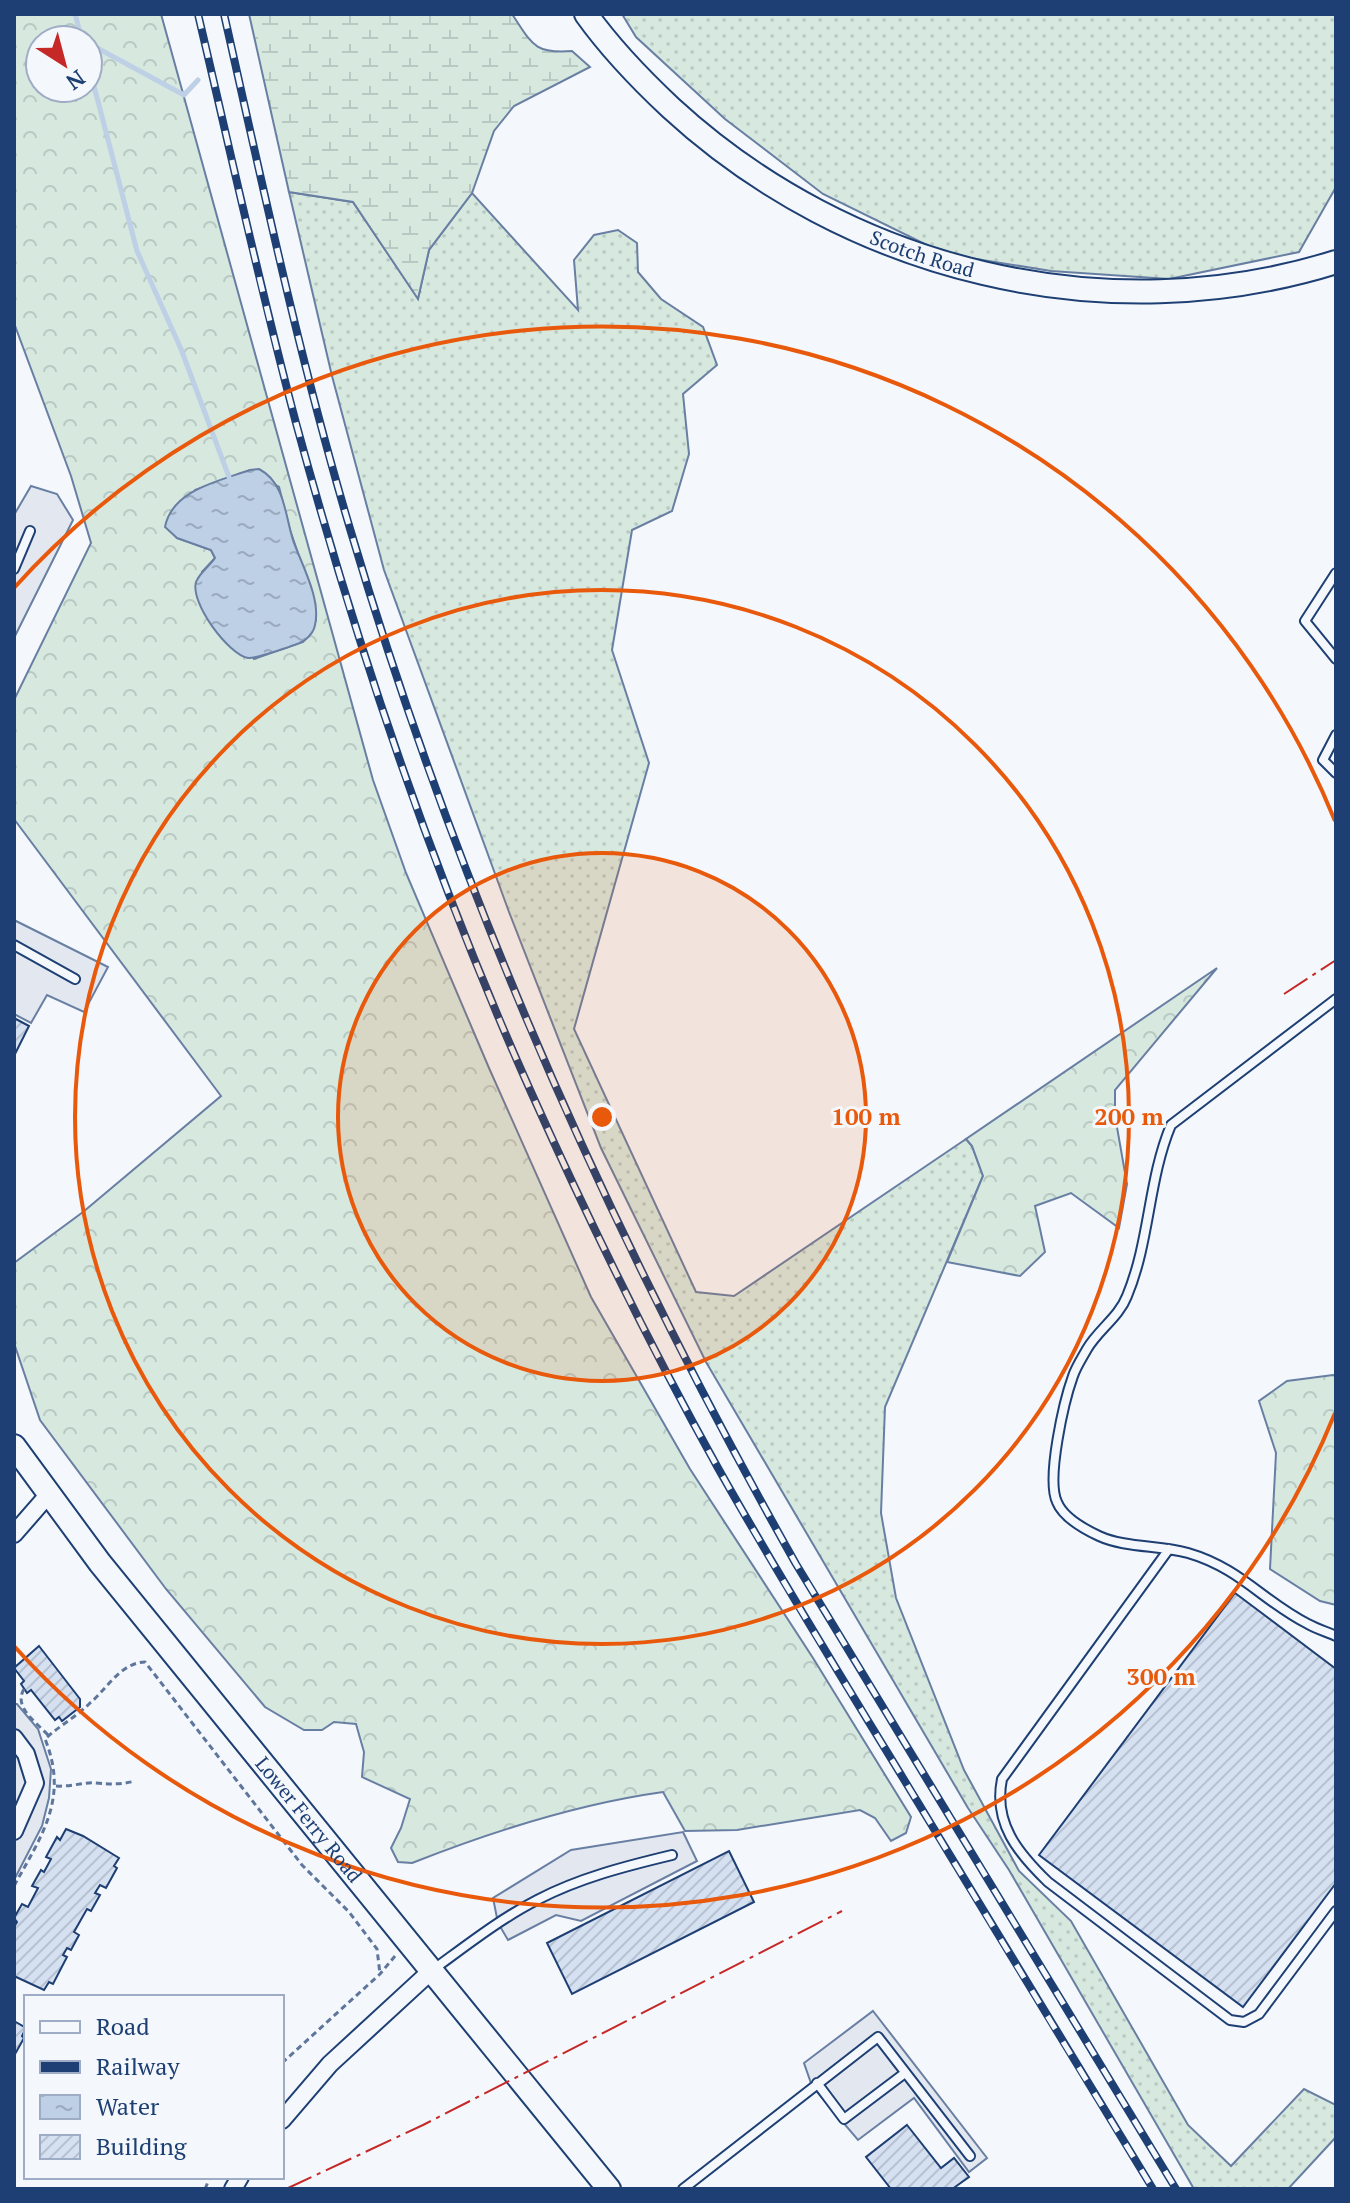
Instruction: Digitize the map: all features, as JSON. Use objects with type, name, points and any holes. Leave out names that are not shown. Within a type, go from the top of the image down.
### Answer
[{"type":"street","name":"Scotch Road","points":[[592,22],[624,62],[691,127],[778,190],[874,238],[964,269],[1013,281],[1120,292],[1230,286],[1336,262]]},
{"type":"street","name":"Lower Ferry Road","points":[[14,1446],[110,1575],[609,2189]]},
{"type":"street","points":[[14,1534],[48,1495]]},
{"type":"street","points":[[14,1738],[26,1754],[35,1783],[16,1821]]},
{"type":"street","points":[[284,2118],[330,2064],[430,1972]]},
{"type":"lane","points":[[14,569],[30,531]]},
{"type":"lane","points":[[1336,573],[1305,621],[1336,659]]},
{"type":"lane","points":[[1336,735],[1323,760],[1336,773]]},
{"type":"lane","points":[[14,945],[75,979]]},
{"type":"lane","points":[[1336,999],[1171,1125],[1160,1151],[1140,1253],[1126,1299],[1092,1341],[1074,1374],[1065,1403],[1053,1488],[1057,1503],[1072,1519],[1101,1537],[1189,1553],[1233,1571],[1306,1624],[1336,1636]]},
{"type":"lane","points":[[1169,1549],[1002,1779],[1001,1820],[1024,1859],[1048,1882],[1230,2020],[1244,2022],[1259,2014],[1336,1911]]},
{"type":"lane","points":[[430,1972],[498,1923],[539,1899],[609,1870],[672,1855]]},
{"type":"lane","points":[[683,2189],[878,2037],[970,2156]]},
{"type":"lane","points":[[817,2083],[844,2119],[905,2073]]},
{"type":"path","points":[[14,1886],[48,1823],[56,1786],[45,1739],[90,1704],[116,1675],[137,1663],[148,1664],[302,1865],[349,1912],[377,1949],[380,1974]]},
{"type":"path","points":[[24,1689],[20,1696],[21,1705],[48,1735]]},
{"type":"path","points":[[56,1786],[74,1787],[95,1782],[120,1785],[135,1781]]},
{"type":"path","points":[[284,2061],[380,1974],[407,1943]]},
{"type":"green space","points":[[14,14],[161,14],[373,780],[406,873],[591,1297],[690,1469],[813,1658],[911,1817],[906,1833],[891,1841],[875,1818],[860,1810],[737,1830],[685,1831],[663,1792],[567,1811],[473,1840],[412,1863],[398,1862],[391,1848],[410,1799],[362,1777],[364,1752],[356,1724],[334,1722],[322,1730],[304,1730],[265,1707],[166,1589],[40,1420],[14,1343],[14,1263],[83,1212],[221,1096],[14,819],[14,700],[91,543],[71,476],[14,323]],"holes":[[[250,470],[279,487],[312,594],[316,620],[303,642],[254,659],[202,572],[215,558],[211,550],[177,538],[195,490]]]},
{"type":"green space","points":[[249,14],[512,14],[535,45],[549,51],[572,51],[590,67],[514,106],[494,131],[472,193],[429,250],[418,299],[353,202],[289,192]]},
{"type":"green space","points":[[622,14],[1336,14],[1336,187],[1299,252],[1169,279],[1051,271],[945,254],[823,194],[725,119],[636,37]]},
{"type":"green space","points":[[289,192],[353,202],[418,298],[429,250],[472,193],[578,310],[574,260],[594,235],[618,230],[637,243],[638,272],[661,299],[703,327],[717,365],[683,394],[689,454],[672,511],[632,530],[612,650],[649,763],[574,1029],[696,1292],[734,1296],[966,1139],[972,1146],[983,1176],[885,1407],[881,1513],[896,1598],[964,1770],[1019,1871],[1071,1921],[1188,2125],[1231,2166],[1304,2089],[1336,2105],[1336,2137],[1288,2189],[1194,2189],[1009,1870],[968,1808],[706,1362],[601,1148],[509,912],[384,570],[332,376]]},
{"type":"green space","points":[[1217,968],[1115,1090],[1115,1116],[1127,1184],[1119,1228],[1071,1193],[1035,1206],[1045,1252],[1020,1276],[947,1262],[983,1176],[972,1146],[966,1139]]},
{"type":"green space","points":[[1336,1376],[1336,1605],[1320,1601],[1270,1569],[1276,1453],[1259,1401],[1287,1381]]},
{"type":"shaded area","points":[[31,486],[57,494],[73,520],[14,638],[14,515]]},
{"type":"shaded area","points":[[14,920],[108,967],[84,1012],[47,995],[31,1023],[14,1014]]},
{"type":"shaded area","points":[[14,1704],[38,1729],[51,1769],[49,1798],[42,1826],[14,1880]]},
{"type":"shaded area","points":[[683,1832],[697,1861],[581,1921],[556,1915],[508,1940],[498,1923],[493,1898],[571,1850]]},
{"type":"shaded area","points":[[873,2011],[987,2158],[969,2172],[914,2098],[858,2140],[812,2086],[804,2063]]},
{"type":"water","points":[[259,469],[268,475],[280,492],[313,594],[316,615],[314,629],[305,640],[248,658],[221,638],[199,602],[196,582],[215,558],[211,550],[177,538],[165,527],[169,514],[177,504],[198,489]]},
{"type":"building","points":[[14,1018],[29,1026],[14,1056]]},
{"type":"building","points":[[1235,1593],[1336,1669],[1336,1883],[1243,2007],[1039,1855]]},
{"type":"building","points":[[39,1646],[80,1699],[80,1707],[62,1721],[59,1717],[55,1720],[31,1690],[27,1693],[21,1684],[24,1681],[14,1668]]},
{"type":"building","points":[[66,1829],[119,1858],[106,1888],[100,1885],[95,1893],[100,1895],[91,1911],[87,1909],[74,1932],[79,1935],[71,1950],[67,1948],[63,1955],[67,1957],[53,1984],[49,1982],[44,1990],[14,1976],[14,1927],[17,1922],[14,1918],[22,1904],[28,1907],[38,1888],[32,1886],[51,1859],[46,1857],[57,1837],[60,1840]]},
{"type":"building","points":[[729,1851],[754,1902],[572,1994],[547,1943]]},
{"type":"building","points":[[14,2021],[24,2027],[24,2038],[14,2056]]},
{"type":"building","points":[[907,2125],[941,2168],[954,2158],[969,2177],[956,2189],[891,2189],[866,2157]]},
{"type":"waterway","points":[[75,14],[78,24]]},
{"type":"waterway","points":[[104,52],[184,95],[198,80]]},
{"type":"waterway","points":[[99,104],[137,251],[181,349],[229,477]]},
{"type":"railway","points":[[198,14],[283,372],[345,593],[430,846],[531,1092],[620,1282],[718,1468],[809,1624],[1153,2189]]},
{"type":"railway","points":[[224,14],[299,339],[351,532],[393,667],[440,799],[490,931],[544,1060],[663,1315],[796,1564],[1176,2189]]},
{"type":"power","points":[[1284,994],[1336,960]]},
{"type":"power","points":[[286,2189],[423,2125],[842,1911]]}]
